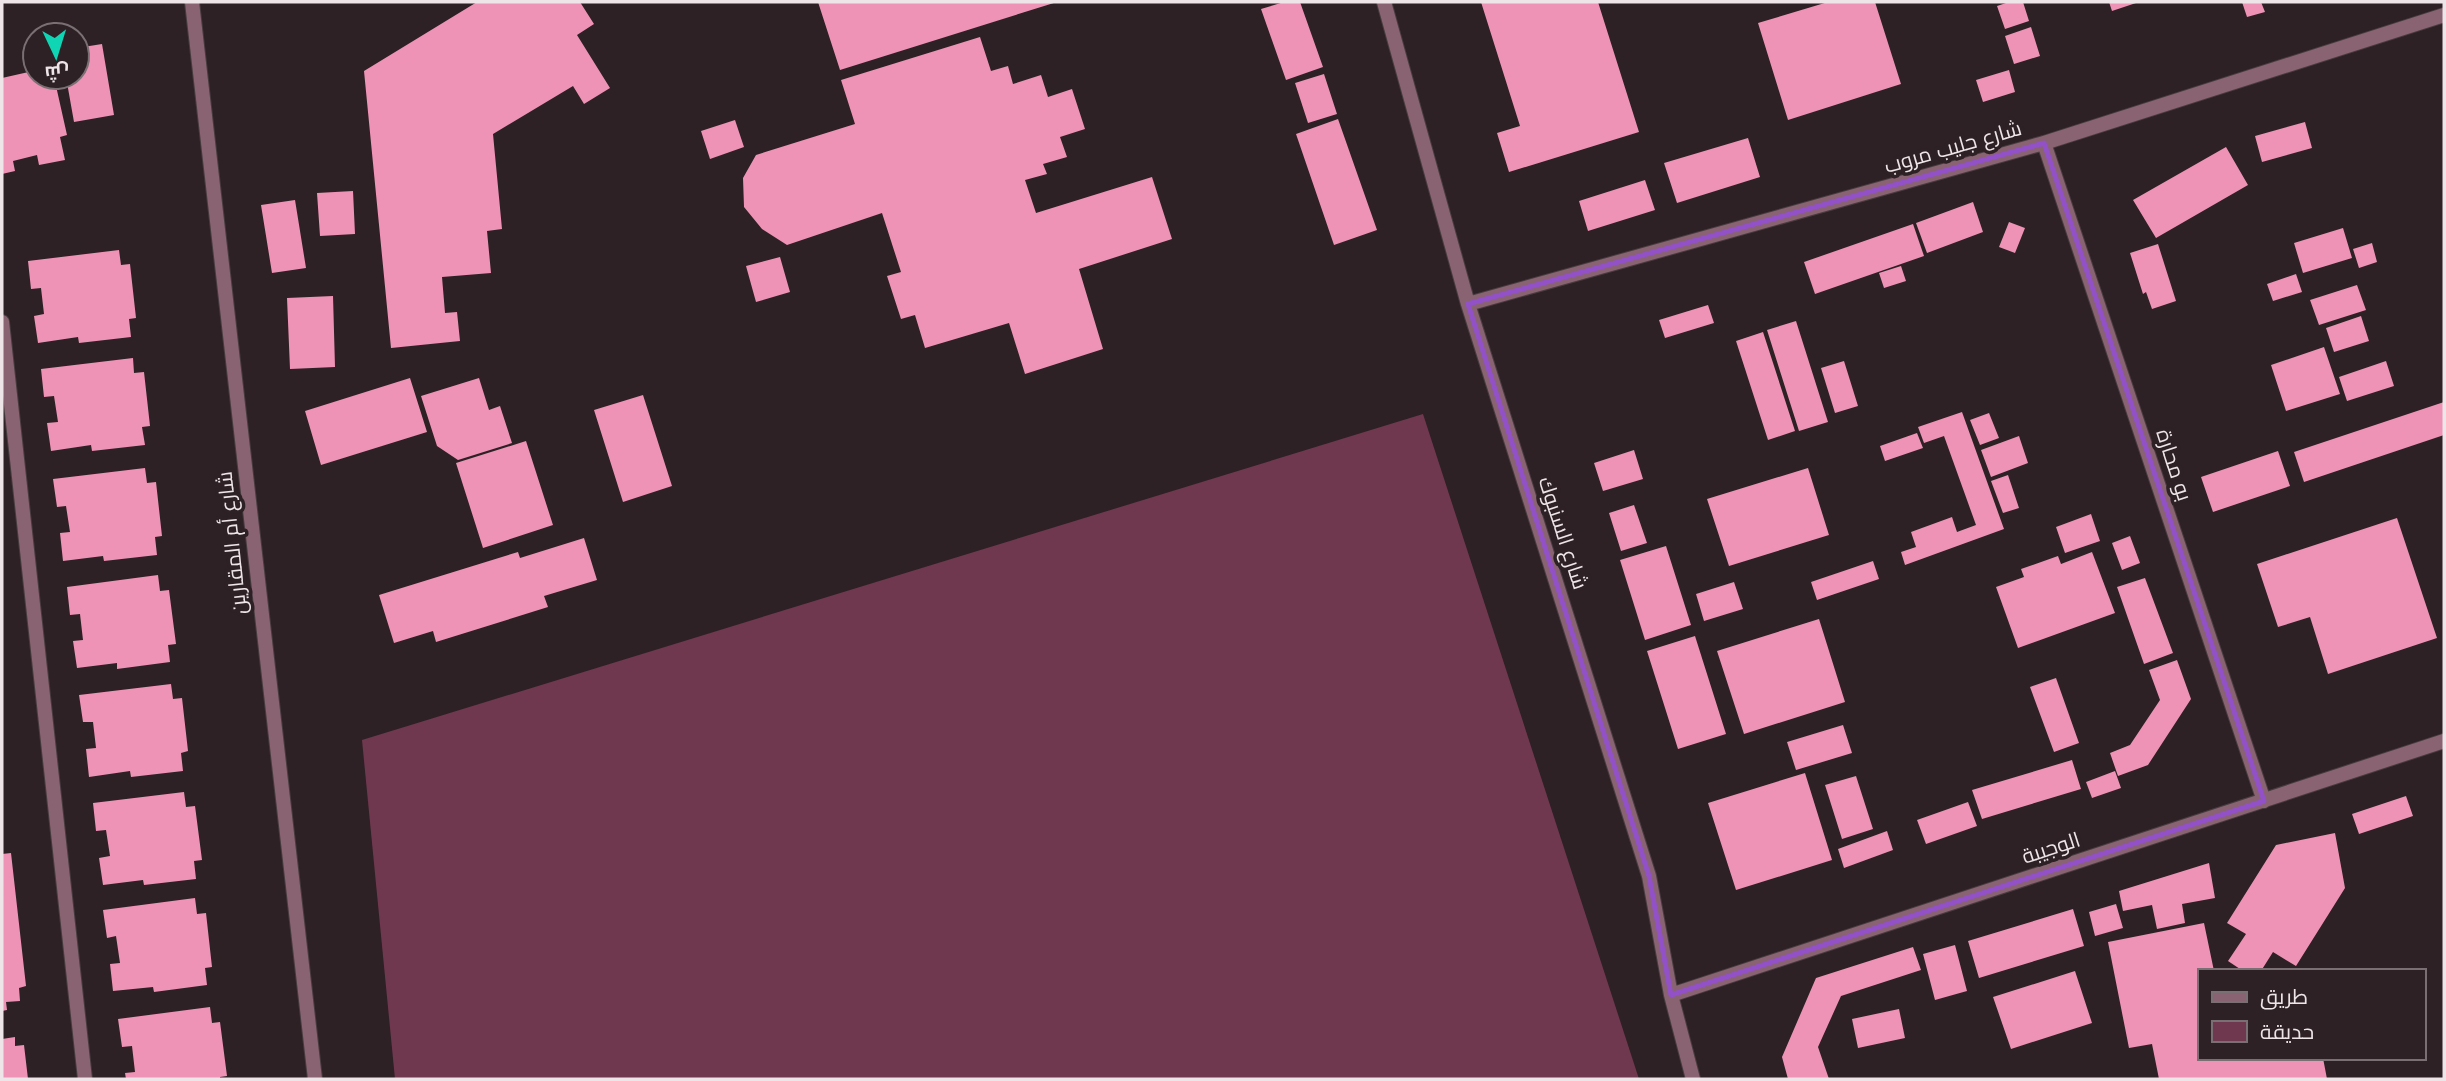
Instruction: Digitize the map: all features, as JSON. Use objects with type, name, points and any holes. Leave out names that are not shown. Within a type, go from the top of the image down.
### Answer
[{"type":"street","name":"شارع أم المقارين","points":[[192,2],[315,1079]]},
{"type":"street","name":"شارع السنبوك","points":[[1384,2],[1468,304],[1649,876],[1671,995],[1693,1079]]},
{"type":"street","name":"شارع جليب مروب","points":[[1468,304],[2044,143],[2444,15]]},
{"type":"street","name":"بو محارة","points":[[2044,143],[2264,801]]},
{"type":"street","points":[[2,322],[85,1079]]},
{"type":"street","name":"الوجيبة","points":[[1671,995],[2444,741]]},
{"type":"highlighted area","points":[[2044,143],[2264,801],[1671,995],[1649,876],[1468,304]]},
{"type":"green space","points":[[1423,414],[1639,1079],[395,1079],[362,740]]},
{"type":"building","points":[[477,2],[580,2],[594,24],[577,35],[610,88],[584,104],[573,86],[493,134],[502,229],[487,231],[491,273],[442,277],[445,313],[457,312],[460,341],[391,348],[364,71]]},
{"type":"building","points":[[818,2],[1057,2],[840,70]]},
{"type":"building","points":[[1284,2],[1300,2],[1323,67],[1286,80],[1261,9]]},
{"type":"building","points":[[1481,2],[1598,2],[1639,132],[1509,172],[1497,133],[1520,126]]},
{"type":"building","points":[[1828,2],[1875,2],[1901,84],[1788,120],[1758,23]]},
{"type":"building","points":[[2009,2],[2023,2],[2029,21],[2005,29],[1997,6]]},
{"type":"building","points":[[2109,2],[2139,2],[2112,11]]},
{"type":"building","points":[[2242,2],[2261,2],[2265,12],[2247,17]]},
{"type":"building","points":[[2031,27],[2040,56],[2014,64],[2005,36]]},
{"type":"building","points":[[980,37],[991,71],[1008,66],[1013,84],[1041,75],[1048,97],[1072,89],[1085,129],[1060,137],[1067,157],[1043,164],[1047,174],[1025,180],[1036,213],[1152,177],[1172,239],[1079,269],[1103,349],[1025,374],[1009,323],[925,348],[915,315],[901,319],[887,276],[901,272],[882,213],[787,245],[762,229],[744,207],[743,178],[756,155],[855,124],[841,80]]},
{"type":"building","points":[[102,44],[114,115],[74,122],[68,91],[91,91],[91,46]]},
{"type":"building","points":[[2009,70],[2015,92],[1983,102],[1976,80]]},
{"type":"building","points":[[21,74],[21,91],[57,91],[67,135],[60,137],[65,160],[39,165],[37,155],[13,161],[15,171],[2,174],[2,78]]},
{"type":"building","points":[[1324,74],[1337,114],[1308,123],[1295,83]]},
{"type":"building","points":[[1338,119],[1377,230],[1334,245],[1296,134]]},
{"type":"building","points":[[735,120],[744,147],[710,159],[701,131]]},
{"type":"building","points":[[2305,122],[2312,148],[2262,162],[2255,136]]},
{"type":"building","points":[[1748,138],[1760,177],[1677,203],[1664,163]]},
{"type":"building","points":[[2226,147],[2248,185],[2156,238],[2133,200]]},
{"type":"building","points":[[1645,180],[1655,210],[1588,231],[1579,201]]},
{"type":"building","points":[[353,191],[355,234],[320,236],[317,193]]},
{"type":"building","points":[[295,200],[306,268],[272,273],[261,205]]},
{"type":"building","points":[[1973,202],[1983,232],[1927,253],[1916,223]]},
{"type":"building","points":[[2009,222],[2025,228],[2015,253],[1999,247]]},
{"type":"building","points":[[1913,224],[1924,256],[1815,294],[1804,262]]},
{"type":"building","points":[[2343,228],[2352,258],[2303,273],[2294,243]]},
{"type":"building","points":[[2372,243],[2377,262],[2359,268],[2353,249]]},
{"type":"building","points":[[2158,244],[2176,301],[2152,309],[2146,292],[2143,294],[2130,253]]},
{"type":"building","points":[[119,250],[121,265],[130,264],[136,318],[129,319],[131,337],[79,343],[78,337],[38,343],[34,316],[44,314],[41,288],[31,289],[28,261]]},
{"type":"building","points":[[780,257],[790,292],[756,302],[746,266]]},
{"type":"building","points":[[1901,266],[1906,281],[1884,288],[1879,273]]},
{"type":"building","points":[[2296,274],[2302,292],[2273,301],[2267,284]]},
{"type":"building","points":[[2357,285],[2366,310],[2319,325],[2310,300]]},
{"type":"building","points":[[333,296],[335,367],[290,369],[287,298]]},
{"type":"building","points":[[1708,305],[1714,323],[1665,338],[1659,320]]},
{"type":"building","points":[[2361,316],[2369,341],[2334,352],[2326,328]]},
{"type":"building","points":[[1796,321],[1828,422],[1799,431],[1767,330]]},
{"type":"building","points":[[1763,332],[1795,431],[1768,440],[1736,341]]},
{"type":"building","points":[[2324,347],[2340,394],[2286,411],[2271,365]]},
{"type":"building","points":[[133,358],[134,373],[144,372],[150,426],[142,427],[145,445],[92,451],[91,445],[51,451],[47,423],[58,422],[54,396],[44,397],[41,369]]},
{"type":"building","points":[[1844,361],[1858,406],[1835,413],[1821,368]]},
{"type":"building","points":[[2386,361],[2394,386],[2347,401],[2339,377]]},
{"type":"building","points":[[410,378],[427,432],[321,465],[305,411]]},
{"type":"building","points":[[479,378],[489,410],[500,406],[512,443],[458,460],[437,446],[421,396]]},
{"type":"building","points":[[643,395],[672,486],[623,502],[594,410]]},
{"type":"building","points":[[2444,402],[2444,435],[2304,482],[2294,452]]},
{"type":"building","points":[[1962,412],[2004,529],[1905,565],[1901,552],[1916,547],[1911,532],[1952,517],[1957,532],[1976,525],[1944,436],[1924,443],[1918,427]]},
{"type":"building","points":[[1989,413],[1999,438],[1980,445],[1970,420]]},
{"type":"building","points":[[1917,433],[1923,448],[1885,461],[1880,446]]},
{"type":"building","points":[[2019,436],[2028,463],[1991,477],[1981,450]]},
{"type":"building","points":[[526,441],[553,525],[483,548],[456,463]]},
{"type":"building","points":[[1634,450],[1643,479],[1603,491],[1594,463]]},
{"type":"building","points":[[2278,451],[2290,486],[2213,512],[2201,477]]},
{"type":"building","points":[[145,468],[147,483],[156,482],[162,536],[155,537],[157,555],[104,561],[103,556],[63,561],[60,533],[70,532],[66,506],[57,507],[53,479]]},
{"type":"building","points":[[1808,468],[1829,535],[1729,566],[1707,499]]},
{"type":"building","points":[[2008,475],[2019,508],[2003,513],[1991,481]]},
{"type":"building","points":[[1634,505],[1647,543],[1621,551],[1609,513]]},
{"type":"building","points":[[2091,514],[2100,541],[2065,553],[2056,527]]},
{"type":"building","points":[[2397,518],[2437,638],[2328,674],[2310,617],[2278,627],[2257,564]]},
{"type":"building","points":[[2130,536],[2140,563],[2122,570],[2112,543]]},
{"type":"building","points":[[584,538],[597,580],[544,596],[548,607],[436,642],[433,631],[394,643],[379,595],[518,552],[520,558]]},
{"type":"building","points":[[1666,546],[1691,625],[1645,640],[1620,560]]},
{"type":"building","points":[[2092,552],[2115,613],[2018,648],[1996,587],[2024,577],[2021,569],[2058,556],[2061,564]]},
{"type":"building","points":[[1873,561],[1879,579],[1817,600],[1811,582]]},
{"type":"building","points":[[158,575],[160,591],[169,590],[176,644],[168,645],[170,662],[117,669],[117,663],[77,668],[73,641],[83,640],[80,614],[70,615],[67,587]]},
{"type":"building","points":[[2145,578],[2173,653],[2144,664],[2117,587]]},
{"type":"building","points":[[1734,582],[1743,609],[1704,621],[1696,594]]},
{"type":"building","points":[[1819,619],[1845,702],[1744,734],[1717,651]]},
{"type":"building","points":[[1695,636],[1726,734],[1678,749],[1647,651]]},
{"type":"building","points":[[2177,660],[2191,699],[2148,765],[2118,776],[2110,753],[2130,745],[2160,700],[2149,670]]},
{"type":"building","points":[[2056,678],[2079,743],[2054,752],[2030,687]]},
{"type":"building","points":[[171,684],[173,699],[182,698],[188,751],[181,753],[183,771],[131,777],[130,771],[89,777],[86,749],[96,748],[93,722],[83,722],[79,695]]},
{"type":"building","points":[[1843,725],[1852,753],[1796,770],[1787,742]]},
{"type":"building","points":[[2072,760],[2081,789],[1982,819],[1972,790]]},
{"type":"building","points":[[2115,771],[2121,788],[2092,798],[2086,782]]},
{"type":"building","points":[[1805,773],[1832,860],[1736,890],[1708,803]]},
{"type":"building","points":[[1856,776],[1873,829],[1842,839],[1825,785]]},
{"type":"building","points":[[184,792],[186,807],[195,806],[202,860],[194,861],[196,879],[144,885],[143,880],[103,885],[99,858],[110,856],[106,830],[96,831],[93,803]]},
{"type":"building","points":[[2406,796],[2413,816],[2359,834],[2352,814]]},
{"type":"building","points":[[1968,802],[1977,826],[1926,844],[1917,820]]},
{"type":"building","points":[[1887,831],[1893,850],[1844,868],[1838,849]]},
{"type":"building","points":[[2335,833],[2345,888],[2296,966],[2273,952],[2262,969],[2240,969],[2228,961],[2246,934],[2227,923],[2276,845]]},
{"type":"building","points":[[11,853],[26,986],[19,988],[20,1001],[6,1002],[7,1010],[2,1011],[2,854]]},
{"type":"building","points":[[2209,863],[2215,898],[2182,904],[2185,923],[2157,929],[2152,905],[2123,911],[2119,891]]},
{"type":"building","points":[[195,898],[197,914],[206,913],[212,967],[205,968],[207,985],[154,992],[153,987],[113,991],[110,964],[120,963],[116,936],[107,938],[103,910]]},
{"type":"building","points":[[2116,904],[2123,928],[2095,936],[2089,912]]},
{"type":"building","points":[[2073,909],[2084,946],[1979,978],[1968,941]]},
{"type":"building","points":[[2204,923],[2214,969],[2198,969],[2198,1060],[2323,1060],[2327,1079],[2159,1079],[2152,1044],[2129,1048],[2108,942]]},
{"type":"building","points":[[1955,945],[1967,991],[1935,1000],[1923,954]]},
{"type":"building","points":[[1913,947],[1921,970],[1841,996],[1818,1047],[1829,1079],[1788,1079],[1782,1057],[1816,978]]},
{"type":"building","points":[[2075,971],[2092,1023],[2011,1049],[1993,997]]},
{"type":"building","points":[[210,1007],[212,1023],[220,1022],[227,1076],[220,1079],[126,1079],[125,1073],[135,1072],[132,1046],[122,1047],[118,1019]]},
{"type":"building","points":[[1899,1009],[1905,1038],[1858,1048],[1852,1019]]},
{"type":"building","points":[[15,1037],[15,1046],[24,1045],[28,1079],[2,1079],[2,1039]]}]
